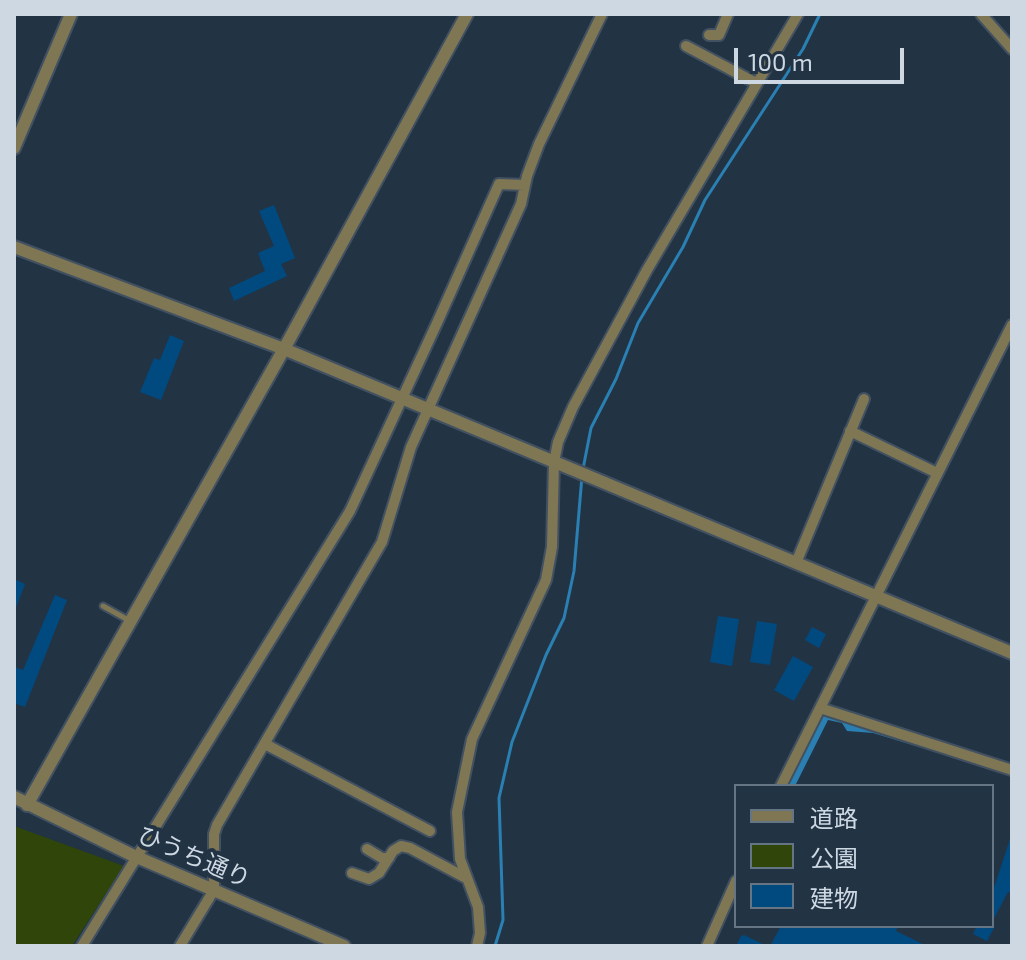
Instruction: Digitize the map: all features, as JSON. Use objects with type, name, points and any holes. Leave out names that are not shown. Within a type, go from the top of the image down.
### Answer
[{"type":"street","points":[[14,148],[71,14]]},
{"type":"street","points":[[20,804],[130,621],[284,349],[467,14]]},
{"type":"street","points":[[180,946],[214,890],[214,834],[217,825],[378,549],[411,447],[521,204],[539,144],[602,14]]},
{"type":"street","points":[[709,35],[719,35],[728,14]]},
{"type":"street","points":[[477,946],[480,933],[478,907],[460,859],[456,828],[464,770],[478,725],[546,580],[552,547],[554,462],[558,442],[573,407],[647,270],[798,14]]},
{"type":"street","points":[[981,14],[1012,49]]},
{"type":"street","points":[[686,46],[756,83]]},
{"type":"street","points":[[82,946],[331,543],[355,499],[499,184],[525,185]]},
{"type":"street","points":[[14,247],[284,349],[1012,653]]},
{"type":"street","points":[[782,784],[1012,327]]},
{"type":"street","points":[[796,563],[864,399]]},
{"type":"street","points":[[850,431],[937,473]]},
{"type":"street","points":[[820,708],[1012,770]]},
{"type":"street","points":[[265,744],[430,831]]},
{"type":"street","name":"ひうち通り","points":[[14,797],[20,804],[138,858],[344,946]]},
{"type":"street","points":[[352,873],[369,879],[379,873],[401,846],[466,878]]},
{"type":"street","points":[[367,849],[382,858],[389,858]]},
{"type":"street","points":[[707,946],[734,885]]},
{"type":"lane","points":[[103,606],[130,621]]},
{"type":"green space","points":[[14,826],[124,866],[72,946],[14,946]]},
{"type":"water","points":[[823,713],[1012,772],[1012,775],[873,733],[847,731],[842,723],[828,720],[796,784],[789,784]]},
{"type":"building","points":[[274,205],[295,258],[281,264],[287,276],[234,301],[229,288],[265,271],[258,253],[274,246],[259,211]]},
{"type":"building","points":[[170,335],[184,341],[161,400],[140,392],[154,358],[160,360]]},
{"type":"building","points":[[14,579],[25,584],[15,610],[14,610]]},
{"type":"building","points":[[55,595],[67,600],[25,707],[14,703],[14,667],[23,670]]},
{"type":"building","points":[[718,616],[739,619],[732,666],[710,662]]},
{"type":"building","points":[[757,621],[777,624],[770,665],[750,662]]},
{"type":"building","points":[[812,627],[826,634],[819,648],[805,640]]},
{"type":"building","points":[[793,656],[813,667],[794,701],[774,690]]},
{"type":"building","points":[[1010,839],[1012,893],[1008,892],[994,918],[994,888]]},
{"type":"building","points":[[780,928],[897,928],[896,931],[927,946],[770,946]]},
{"type":"building","points":[[976,928],[994,928],[987,941],[973,934]]},
{"type":"building","points":[[744,935],[767,946],[736,946]]},
{"type":"waterway","points":[[583,469],[591,428],[616,379],[638,323],[683,247],[705,200],[803,49],[820,14]]},
{"type":"waterway","points":[[495,946],[503,920],[499,798],[512,742],[564,618],[574,571],[582,476]]}]
